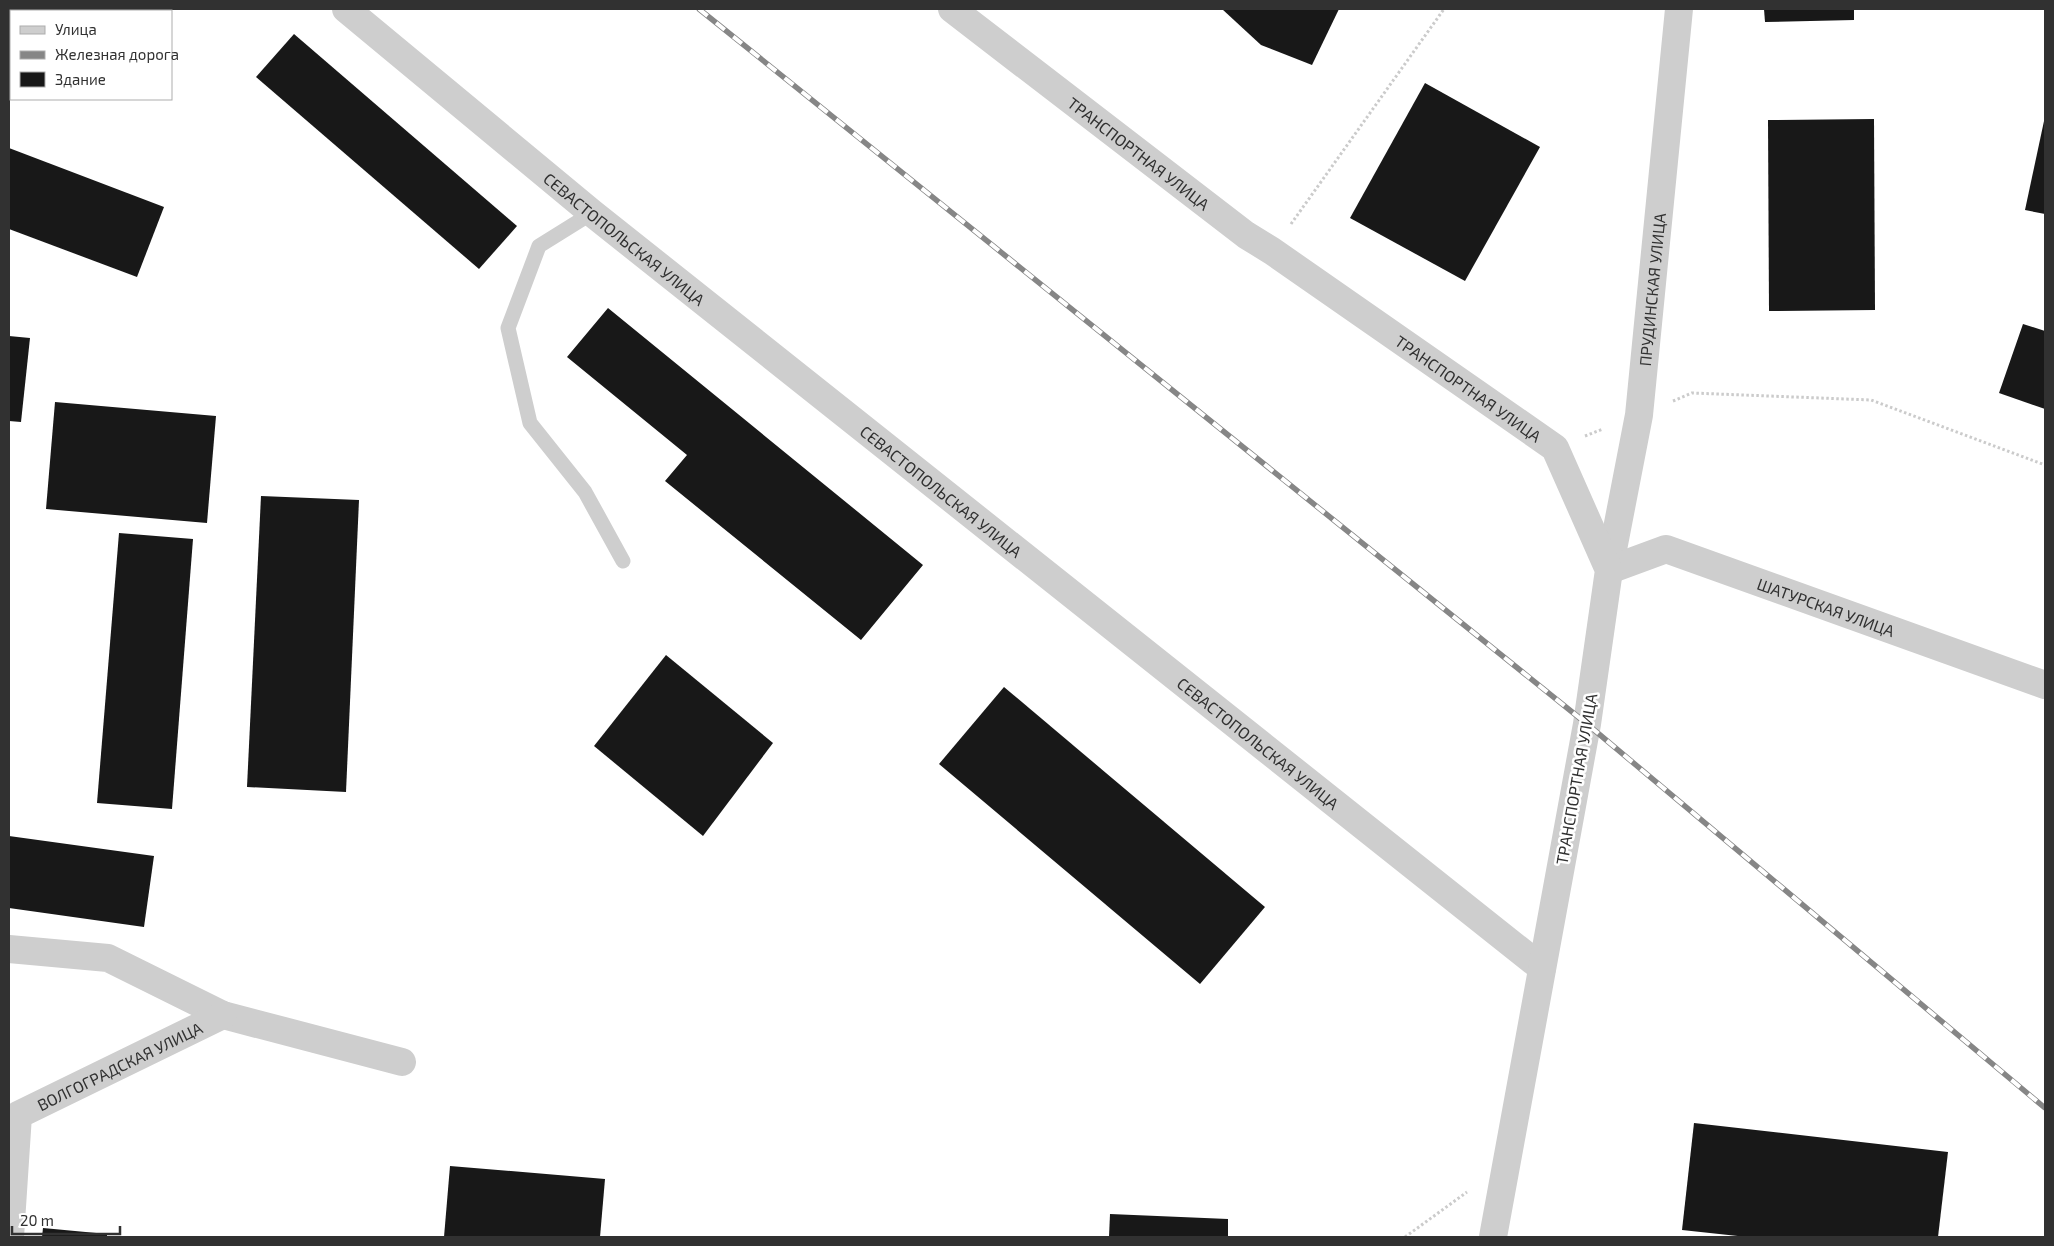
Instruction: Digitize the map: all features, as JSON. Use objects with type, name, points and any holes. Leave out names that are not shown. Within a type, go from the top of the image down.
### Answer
[{"type":"street","name":"СЕВАСТОПОЛЬСКАЯ УЛИЦА","points":[[346,9],[592,213],[1542,968]]},
{"type":"street","name":"ТРАНСПОРТНАЯ УЛИЦА","points":[[952,9],[1246,235],[1272,251],[1555,448],[1609,570],[1587,724],[1493,1237]]},
{"type":"street","name":"ПРУДИНСКАЯ УЛИЦА","points":[[1609,570],[1639,414],[1679,9]]},
{"type":"street","name":"ШАТУРСКАЯ УЛИЦА","points":[[1609,570],[1666,549],[2045,685]]},
{"type":"street","points":[[9,949],[108,958],[223,1015],[402,1062]]},
{"type":"street","name":"ВОЛГОГРАДСКАЯ УЛИЦА","points":[[10,1237],[18,1115],[223,1015]]},
{"type":"lane","points":[[592,213],[539,246],[508,328],[530,423],[585,492],[623,561]]},
{"type":"path","points":[[1272,251],[1444,9]]},
{"type":"path","points":[[1555,448],[1692,393],[1871,400],[2045,465]]},
{"type":"path","points":[[1405,1237],[1506,1164]]},
{"type":"building","points":[[119,9],[155,9],[154,10]]},
{"type":"building","points":[[1222,9],[1339,9],[1312,65],[1261,45]]},
{"type":"building","points":[[1764,9],[1854,9],[1854,20],[1765,22]]},
{"type":"building","points":[[294,34],[517,226],[479,269],[256,77]]},
{"type":"building","points":[[1425,83],[1540,147],[1465,281],[1350,218]]},
{"type":"building","points":[[1874,119],[1875,310],[1769,311],[1768,120]]},
{"type":"building","points":[[2045,121],[2045,214],[2025,210]]},
{"type":"building","points":[[9,148],[164,207],[137,277],[9,229]]},
{"type":"building","points":[[608,308],[923,565],[861,640],[665,481],[687,455],[567,357]]},
{"type":"building","points":[[2023,324],[2045,331],[2045,409],[1999,393]]},
{"type":"building","points":[[9,336],[30,338],[21,422],[9,421]]},
{"type":"building","points":[[55,402],[216,416],[207,523],[46,509]]},
{"type":"building","points":[[261,496],[359,500],[346,792],[247,787]]},
{"type":"building","points":[[119,533],[193,539],[172,809],[97,803]]},
{"type":"building","points":[[666,655],[773,743],[703,836],[594,746]]},
{"type":"building","points":[[1004,687],[1265,907],[1200,984],[939,764]]},
{"type":"building","points":[[9,836],[154,856],[144,927],[9,908]]},
{"type":"building","points":[[1694,1123],[1948,1152],[1938,1237],[1747,1237],[1682,1230]]},
{"type":"building","points":[[450,1166],[605,1179],[600,1237],[444,1237]]},
{"type":"building","points":[[1110,1214],[1228,1219],[1228,1237],[1109,1237]]},
{"type":"building","points":[[43,1228],[107,1234],[107,1237],[42,1237]]},
{"type":"railway","points":[[699,9],[1587,724],[2045,1108]]}]
